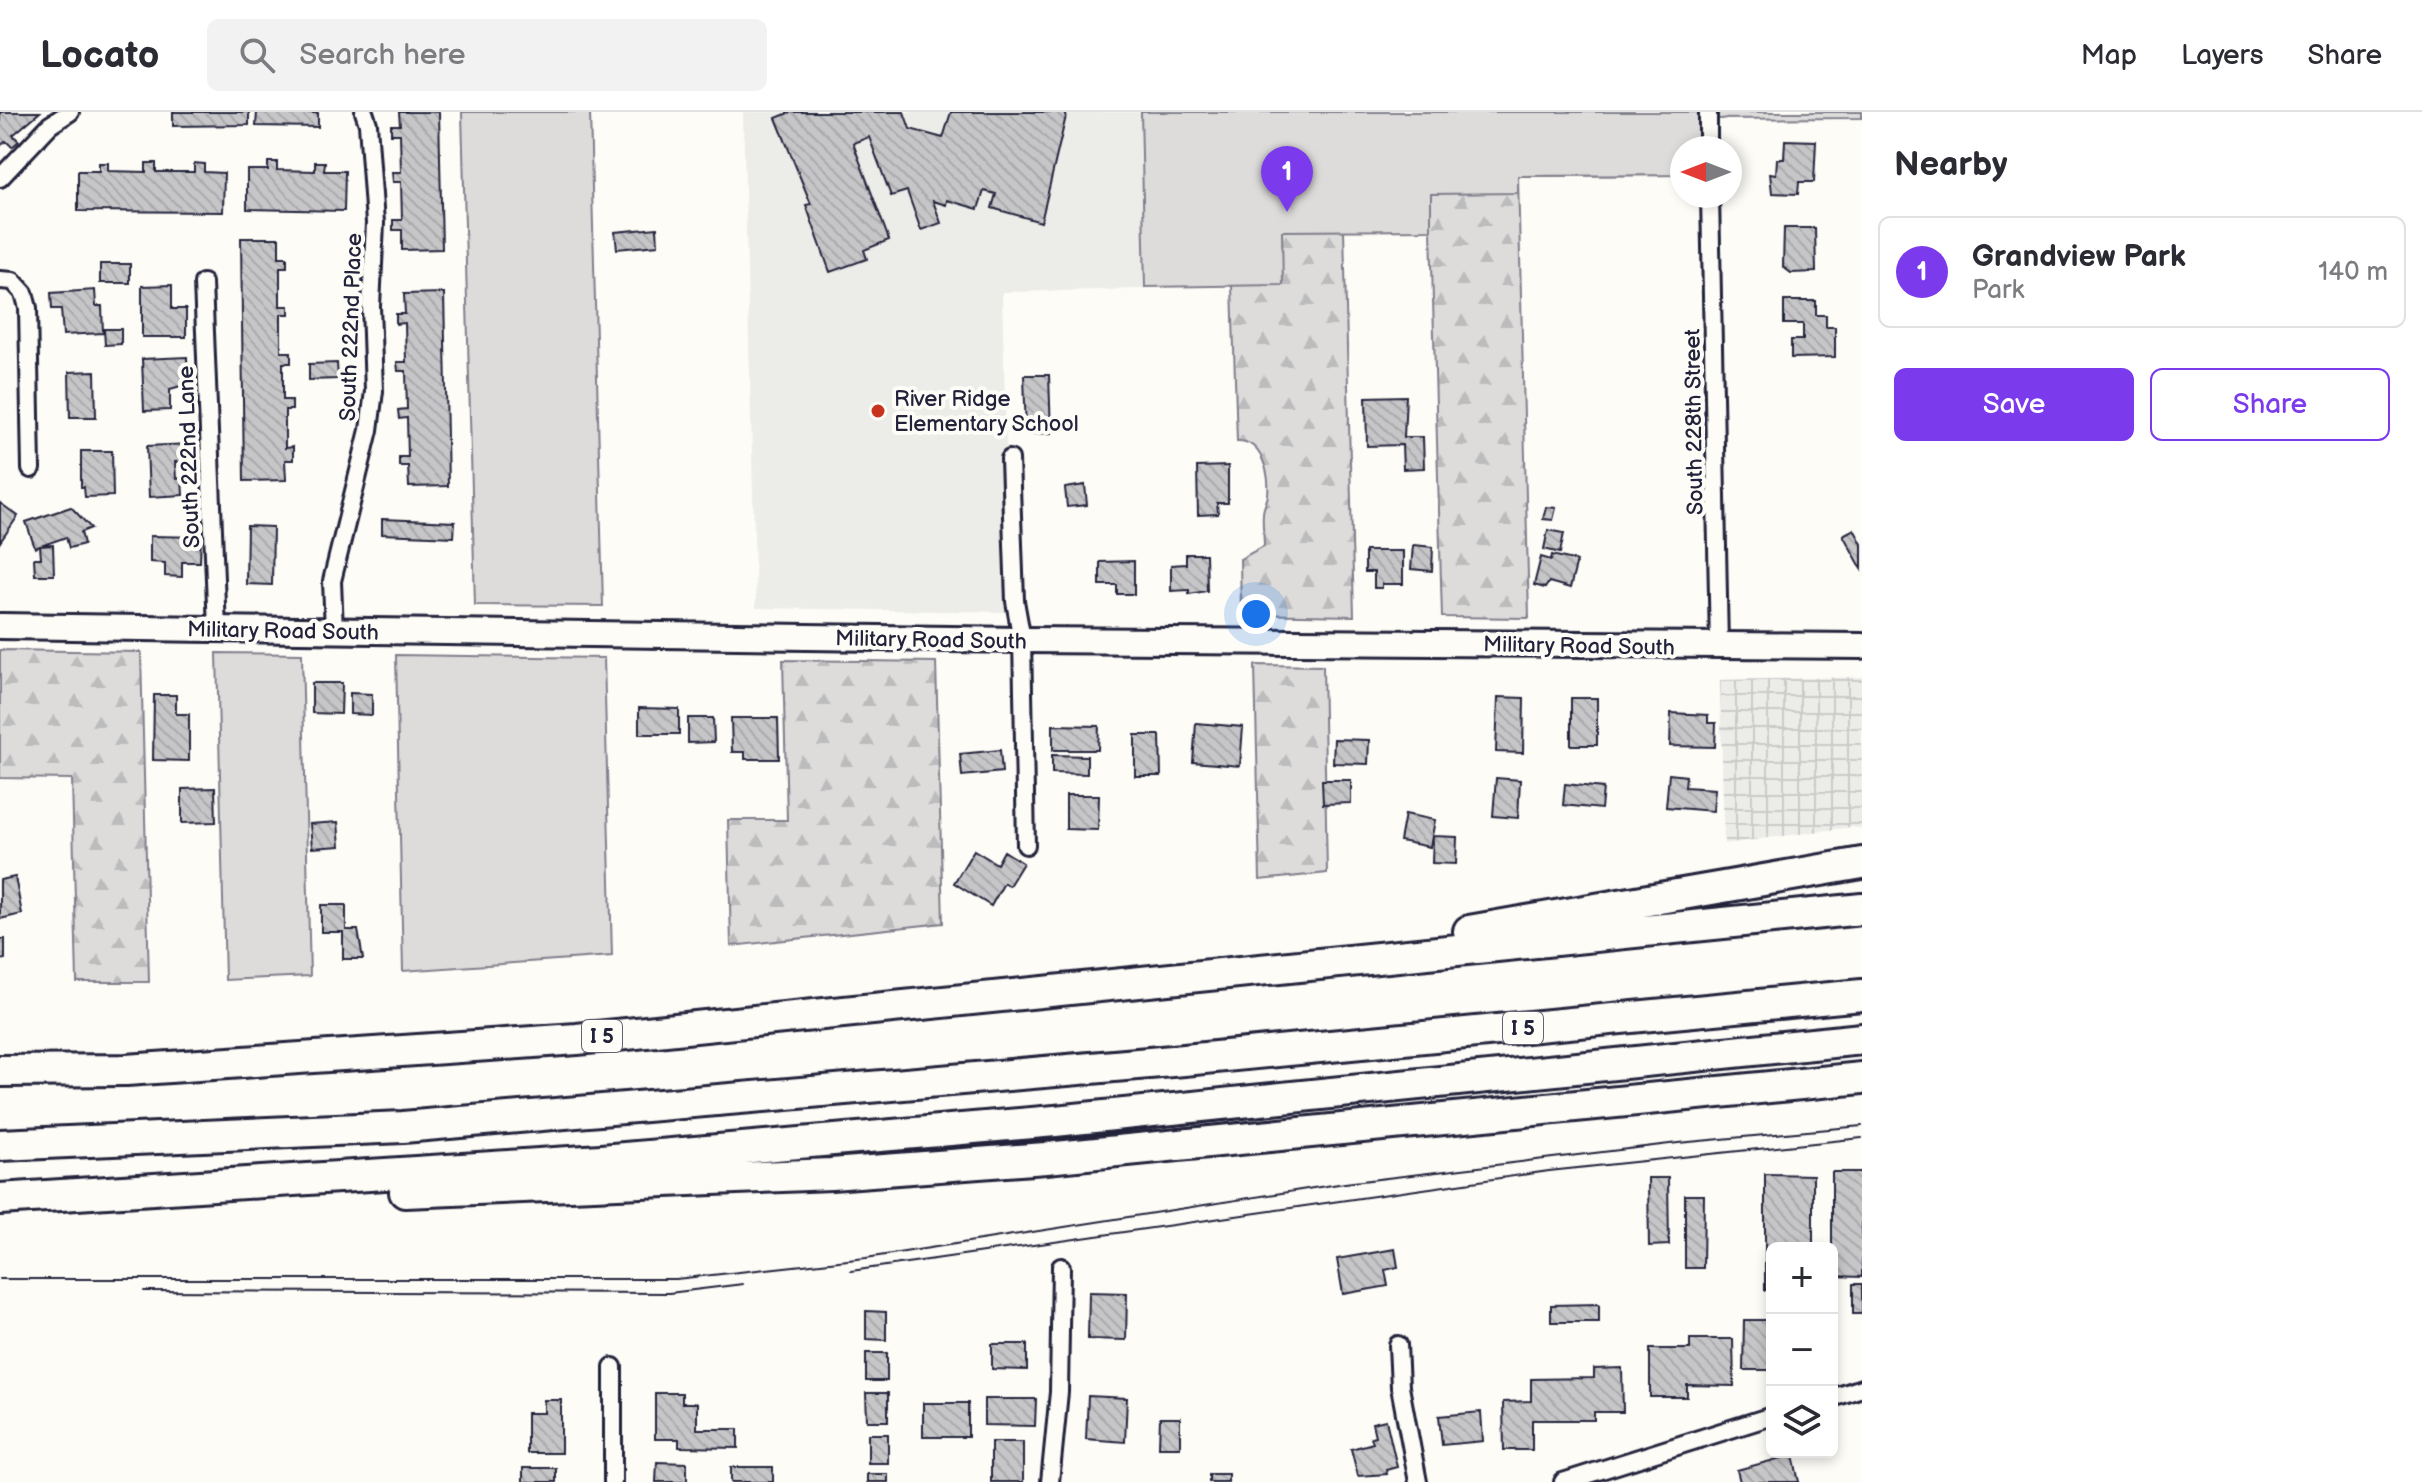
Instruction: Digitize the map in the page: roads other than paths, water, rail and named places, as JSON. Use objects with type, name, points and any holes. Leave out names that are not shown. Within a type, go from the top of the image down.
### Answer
[{"type":"highway","points":[[1203,977],[1862,863]]},
{"type":"highway","name":"I 5","points":[[0,1071],[141,1069],[577,1039],[1862,909]]},
{"type":"highway","name":"I 5","points":[[0,1145],[419,1125],[1199,1059],[1862,995]]},
{"type":"highway","points":[[0,1201],[601,1160],[1039,1123],[1862,1039]]},
{"type":"highway","points":[[0,1201],[377,1194],[846,1173],[1062,1157],[1862,1078]]},
{"type":"main road","name":"Military Road South","points":[[0,626],[1022,640],[1862,646]]},
{"type":"street","points":[[0,178],[50,125],[70,112]]},
{"type":"street","name":"South 222nd Place","points":[[334,631],[332,581],[369,430],[374,391],[371,306],[375,223],[364,112]]},
{"type":"street","points":[[1708,112],[1708,136]]},
{"type":"street","name":"South 228th Street","points":[[1710,208],[1719,646]]},
{"type":"street","points":[[7,280],[24,293],[28,308],[31,469]]},
{"type":"street","name":"South 222nd Lane","points":[[203,283],[217,629]]},
{"type":"street","points":[[1010,459],[1015,601],[1022,640],[1026,845]]},
{"type":"street","points":[[1050,1482],[1059,1392],[1061,1267]]},
{"type":"street","points":[[1398,1345],[1400,1387],[1418,1482]]},
{"type":"street","points":[[613,1367],[613,1482]]},
{"type":"street","points":[[1838,1396],[1862,1388]]},
{"type":"street","points":[[1563,1482],[1766,1418]]},
{"type":"tram line","points":[[0,1279],[676,1279],[866,1258],[1345,1183],[1678,1143],[1862,1126]]},
{"type":"tram line","points":[[851,1271],[1549,1171],[1862,1138]]},
{"type":"tram line","points":[[144,1291],[669,1293],[743,1284]]},
{"type":"place","name":"Grandview Park","points":[[1287,212]]},
{"type":"place","name":"River Ridge Elementary School","points":[[878,411]]}]
